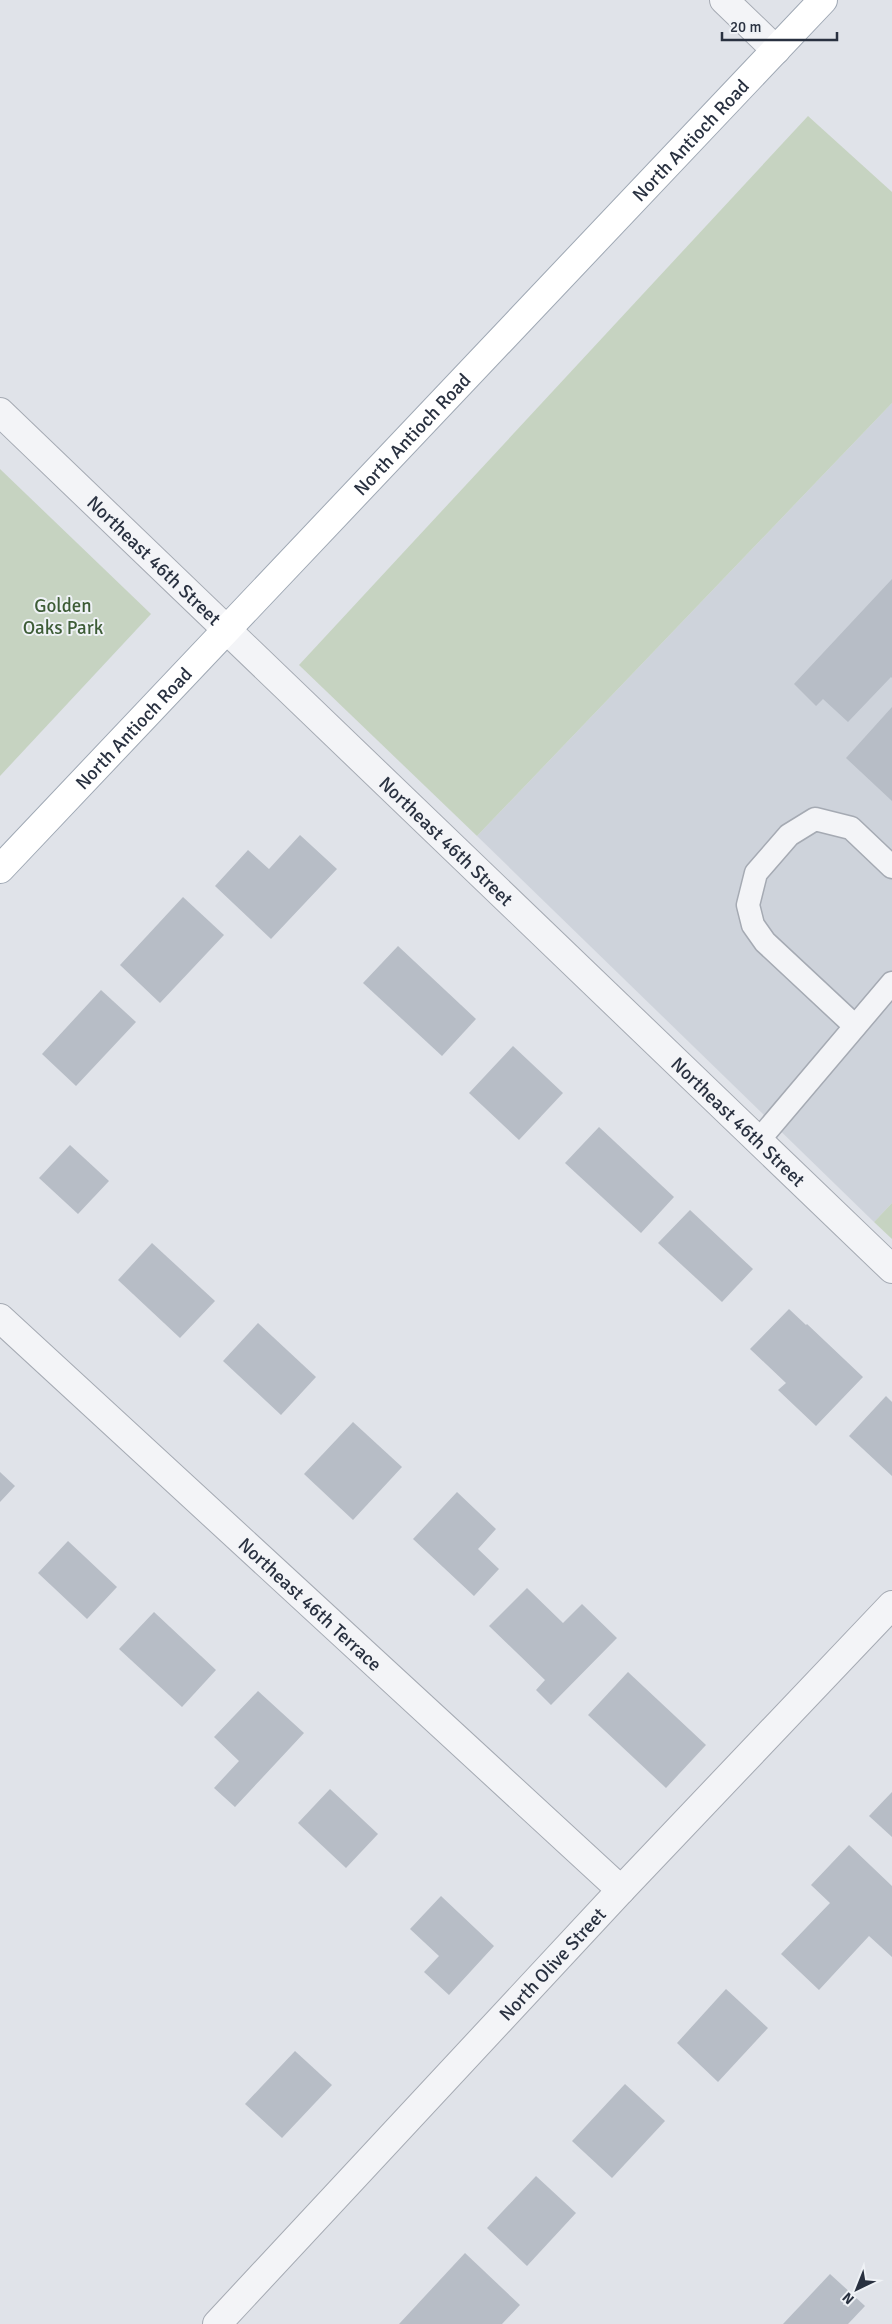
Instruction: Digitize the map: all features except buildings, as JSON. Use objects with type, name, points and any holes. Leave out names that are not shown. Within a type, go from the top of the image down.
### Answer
[{"type":"main road","name":"North Antioch Road","points":[[0,869],[823,0]]},
{"type":"street","points":[[724,0],[776,50]]},
{"type":"street","name":"Northeast 46th Street","points":[[0,412],[892,1268]]},
{"type":"street","name":"Northeast 46th Terrace","points":[[0,1318],[622,1890]]},
{"type":"street","name":"North Olive Street","points":[[217,2324],[622,1890],[892,1605]]},
{"type":"lane","points":[[855,1026],[765,942],[753,925],[748,905],[756,873],[789,835],[815,819],[850,828],[892,867]]},
{"type":"lane","points":[[759,1140],[892,983]]},
{"type":"shaded area","points":[[892,403],[892,1203],[874,1222],[477,836]]},
{"type":"green space","points":[[808,116],[892,192],[892,403],[477,836],[299,665]]},
{"type":"green space","name":"Golden Oaks Park","points":[[0,469],[151,614],[0,776]]},
{"type":"green space","points":[[892,1203],[892,1239],[874,1222]]}]
